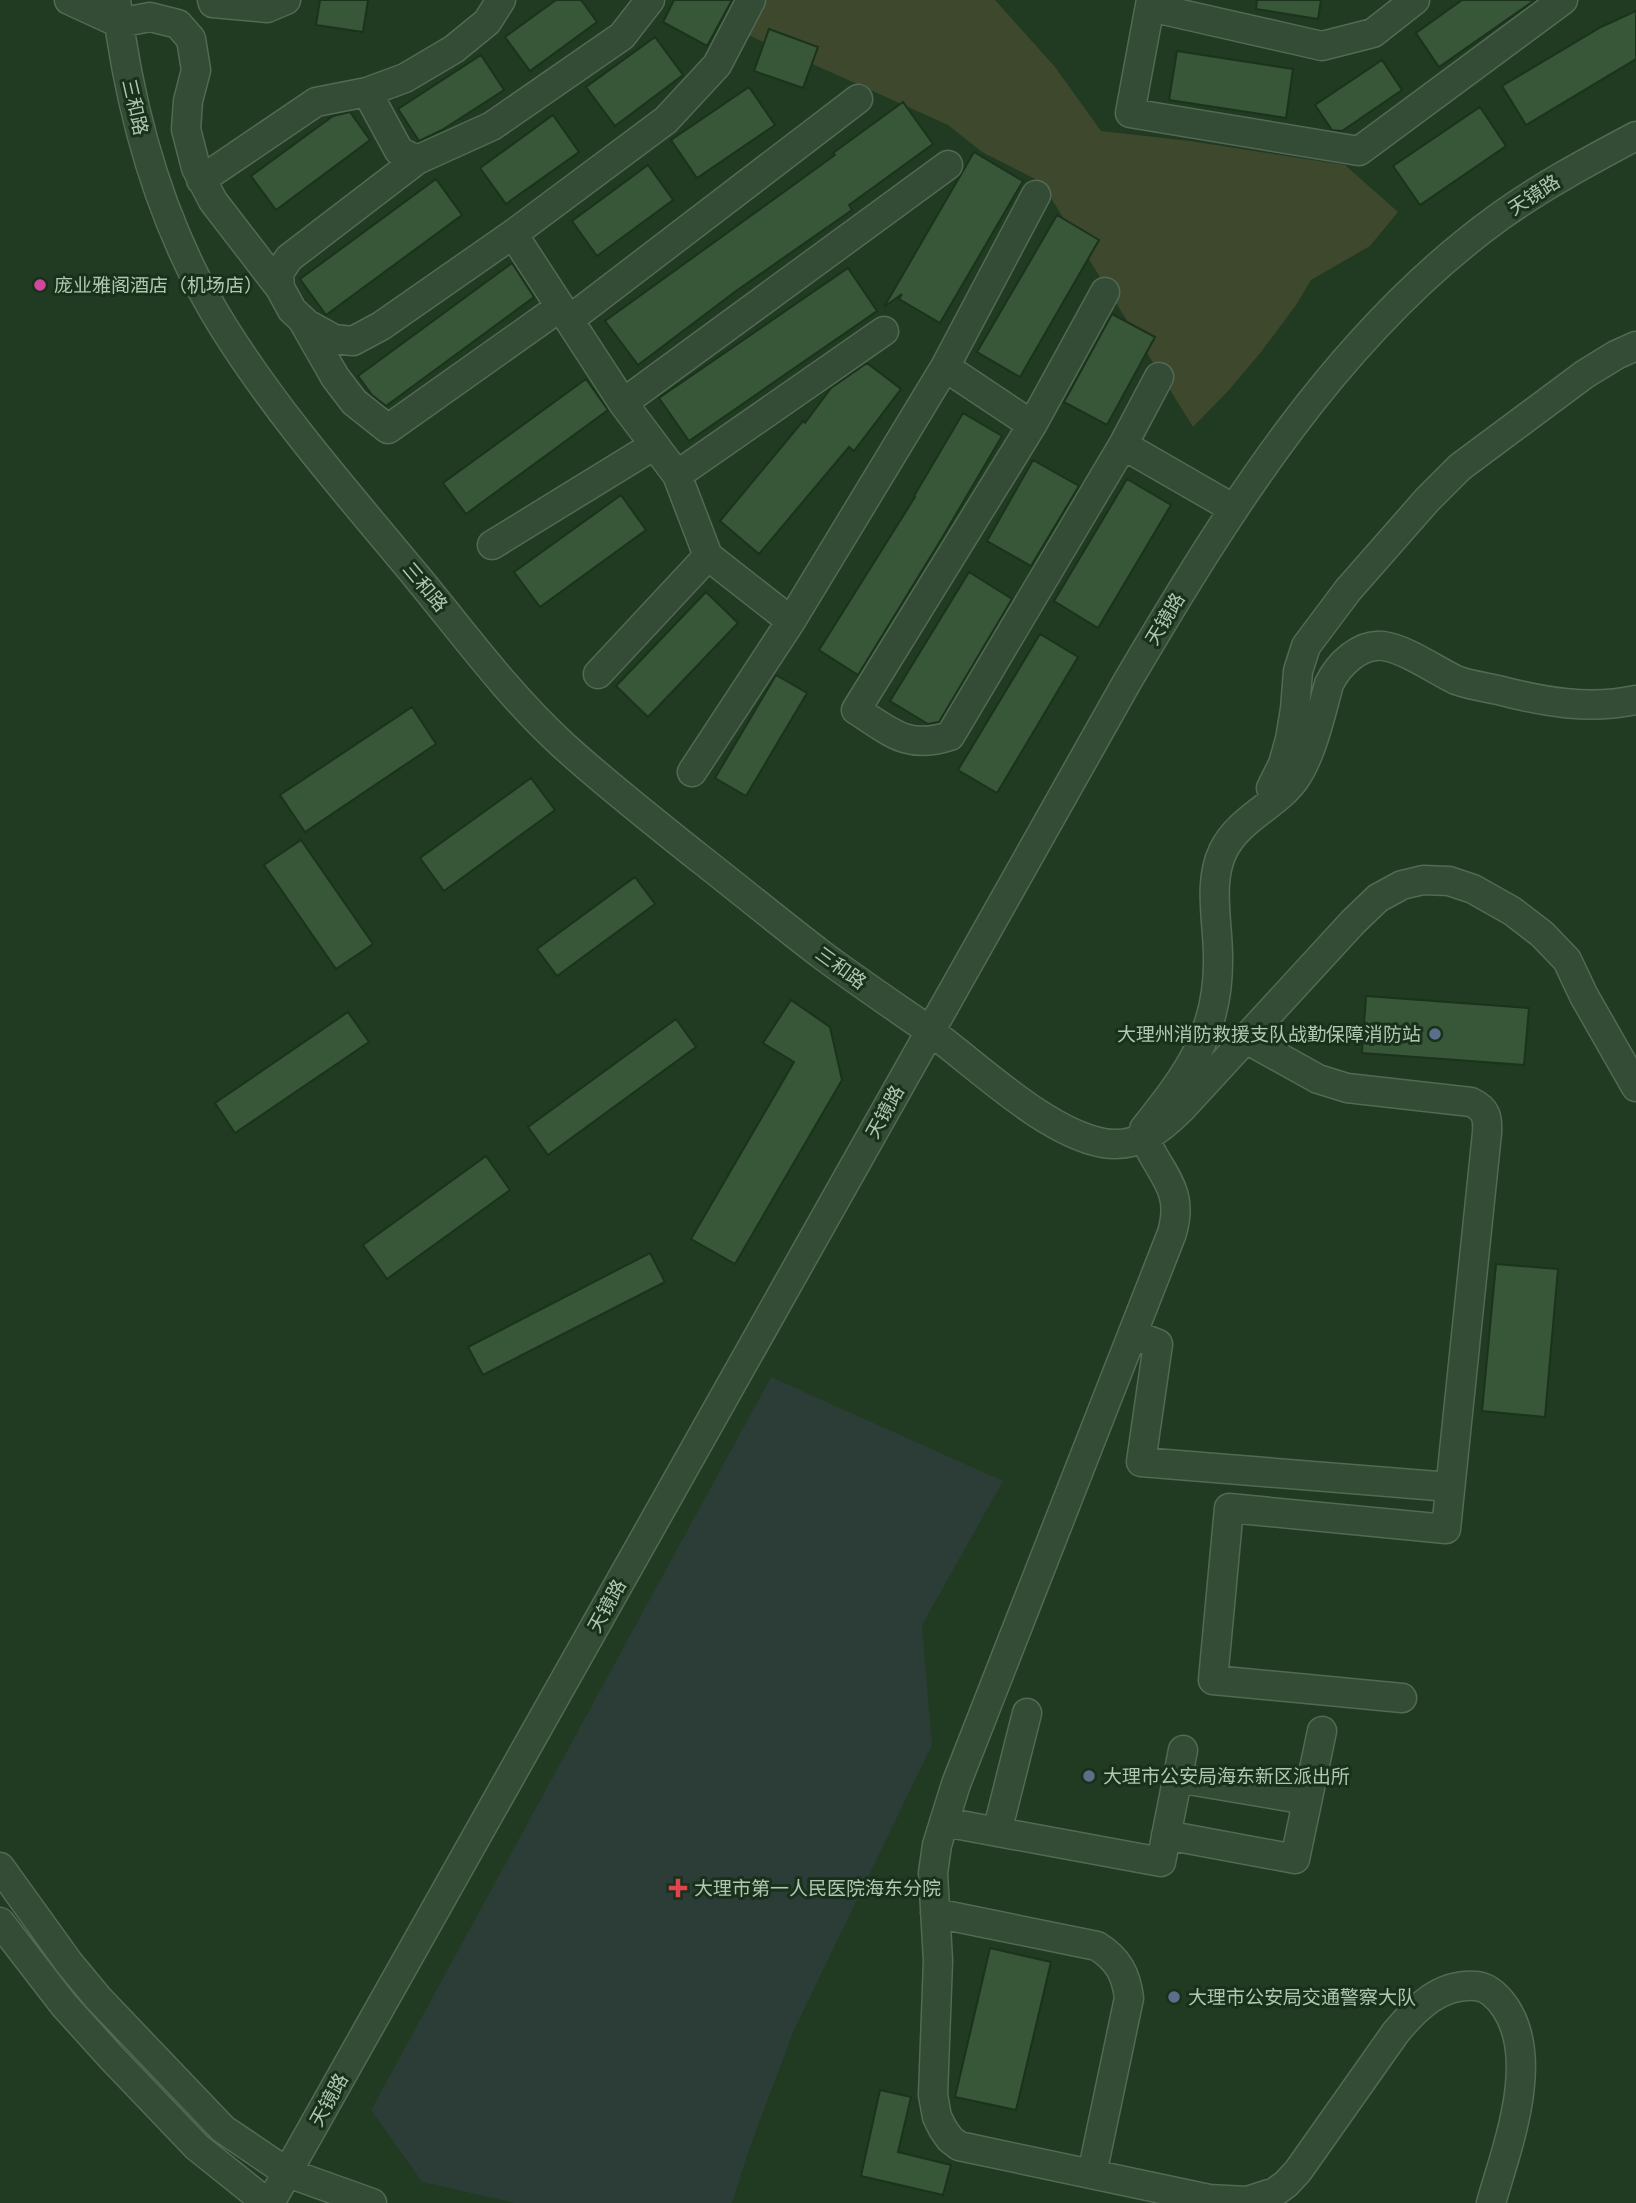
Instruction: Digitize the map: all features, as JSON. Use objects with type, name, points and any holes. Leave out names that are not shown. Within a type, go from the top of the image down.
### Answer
[{"type":"street","points":[[69,0],[178,24],[191,39],[196,70],[188,101],[186,129],[201,180],[242,241],[280,288],[292,310],[307,324],[334,339],[352,341],[381,326],[513,234],[666,120],[717,65],[751,0]]},
{"type":"street","points":[[212,0],[212,3],[267,8],[286,0]]},
{"type":"street","points":[[201,180],[316,102],[367,92],[405,78],[454,49],[487,22],[502,0]]},
{"type":"street","points":[[280,288],[279,273],[289,258],[417,160],[492,126],[622,36],[650,0]]},
{"type":"street","points":[[1415,0],[1373,33],[1322,46],[1150,4],[1130,113],[1359,151],[1563,0]]},
{"type":"street","name":"三和路","points":[[117,11],[137,122],[158,190],[186,260],[263,387],[499,676],[561,743],[627,800],[822,955],[930,1032],[1021,1102],[1059,1127],[1102,1143],[1125,1144],[1143,1138]]},
{"type":"street","points":[[367,92],[399,151],[417,160]]},
{"type":"street","points":[[302,319],[335,377],[354,402],[388,429],[565,313],[858,99]]},
{"type":"street","name":"天镜路","points":[[268,2203],[288,2173],[1134,670],[1234,509],[1303,412],[1333,375],[1429,275],[1525,200],[1636,136]]},
{"type":"street","points":[[623,404],[948,165]]},
{"type":"street","points":[[692,772],[791,621],[946,367],[1036,195]]},
{"type":"street","points":[[513,234],[623,404],[677,475],[708,556],[791,621]]},
{"type":"street","points":[[1105,292],[1032,425],[856,710],[904,740],[933,741],[950,736],[1123,444],[1159,377]]},
{"type":"street","points":[[677,475],[884,331]]},
{"type":"street","points":[[1261,809],[1283,764],[1295,709],[1298,671],[1306,646],[1348,590],[1427,500],[1460,467],[1585,374],[1636,346]]},
{"type":"street","points":[[946,367],[1032,425]]},
{"type":"street","points":[[1123,444],[1234,509]]},
{"type":"street","points":[[492,545],[653,446]]},
{"type":"street","points":[[598,674],[708,556]]},
{"type":"street","points":[[1491,2203],[1519,2105],[1520,2077],[1518,2038],[1512,2019],[1497,1997],[1481,1986],[1451,1988],[1414,2010],[1297,2171],[1275,2192],[1247,2201],[1209,2199],[959,2146],[937,2118],[933,2095],[938,1961],[933,1873],[937,1845],[956,1784],[1133,1335],[1177,1216],[1173,1193],[1143,1138],[1144,1129],[1197,1056],[1207,1035],[1213,1014],[1218,963],[1215,889],[1217,866],[1230,840],[1246,822],[1294,780],[1305,760],[1335,672],[1357,653],[1368,648],[1383,646],[1399,651],[1459,681],[1565,705],[1619,704],[1636,700]]},
{"type":"street","points":[[1143,1138],[1168,1122],[1344,931],[1378,898],[1402,885],[1423,880],[1448,881],[1473,889],[1512,911],[1542,934],[1567,960],[1584,996],[1636,1087]]},
{"type":"street","points":[[1246,1039],[1318,1079],[1347,1088],[1471,1102],[1481,1107],[1486,1114],[1487,1133],[1446,1529],[1229,1508],[1213,1680],[1402,1698]]},
{"type":"street","points":[[1133,1335],[1158,1344],[1141,1462],[1450,1487]]},
{"type":"street","points":[[997,1832],[1027,1713]]},
{"type":"street","points":[[1166,1835],[1295,1859],[1322,1731]]},
{"type":"street","points":[[944,1822],[1161,1862],[1183,1750]]},
{"type":"street","points":[[1177,1778],[1307,1800]]},
{"type":"street","points":[[0,1867],[69,1963],[142,2046],[223,2129],[288,2173],[372,2203]]},
{"type":"street","points":[[935,1913],[1097,1946],[1111,1955],[1121,1967],[1127,1980],[1129,1998],[1092,2174]]},
{"type":"street","points":[[0,1922],[64,2006],[121,2068],[197,2147],[268,2203]]},
{"type":"shaded area","name":"大理市第一人民医院海东分院","points":[[771,1377],[1003,1481],[922,1625],[932,1745],[794,2030],[732,2203],[515,2203],[422,2182],[371,2110]]},
{"type":"green space","points":[[740,0],[995,0],[1055,67],[1101,131],[1190,141],[1345,165],[1398,212],[1370,246],[1311,280],[1261,352],[1193,427],[1041,182],[982,152],[948,125],[728,26]]},
{"type":"building","points":[[320,0],[368,0],[363,32],[316,25]]},
{"type":"building","points":[[556,0],[581,0],[597,22],[530,71],[505,37]]},
{"type":"building","points":[[674,0],[732,0],[707,46],[663,22]]},
{"type":"building","points":[[1257,0],[1321,0],[1318,19],[1256,9]]},
{"type":"building","points":[[1462,0],[1535,0],[1439,67],[1416,33]]},
{"type":"building","points":[[1636,11],[1636,59],[1526,125],[1502,86],[1601,27]]},
{"type":"building","points":[[769,29],[818,47],[803,88],[754,71]]},
{"type":"building","points":[[655,37],[683,75],[615,126],[586,87]]},
{"type":"building","points":[[1177,51],[1293,69],[1286,118],[1169,100]]},
{"type":"building","points":[[481,55],[504,90],[442,130],[419,141],[398,109]]},
{"type":"building","points":[[1382,60],[1402,90],[1342,131],[1332,130],[1315,105]]},
{"type":"building","points":[[749,87],[775,125],[697,178],[671,140]]},
{"type":"building","points":[[903,102],[933,144],[849,205],[852,210],[736,291],[638,365],[605,321],[835,155],[833,153]]},
{"type":"building","points":[[1480,107],[1506,146],[1420,205],[1393,166]]},
{"type":"building","points":[[350,112],[370,140],[276,210],[251,176],[333,116]]},
{"type":"building","points":[[553,115],[579,152],[506,204],[480,168]]},
{"type":"building","points":[[974,152],[1023,181],[940,323],[899,299],[902,294],[884,307]]},
{"type":"building","points":[[648,165],[673,200],[597,256],[572,221]]},
{"type":"building","points":[[436,179],[462,215],[326,315],[300,279]]},
{"type":"building","points":[[1057,215],[1099,240],[1020,377],[977,352]]},
{"type":"building","points":[[512,263],[534,297],[386,406],[372,395],[358,376]]},
{"type":"building","points":[[848,268],[877,311],[689,441],[659,398]]},
{"type":"building","points":[[1112,314],[1155,337],[1107,425],[1064,402]]},
{"type":"building","points":[[867,363],[901,389],[854,451],[849,447],[759,554],[720,521],[803,421],[805,423],[831,388]]},
{"type":"building","points":[[586,379],[608,410],[466,514],[443,483]]},
{"type":"building","points":[[963,413],[1002,436],[858,675],[819,650],[915,497]]},
{"type":"building","points":[[1033,460],[1079,486],[1031,566],[987,541]]},
{"type":"building","points":[[1127,479],[1171,505],[1098,628],[1054,601]]},
{"type":"building","points":[[621,495],[646,530],[540,607],[514,572]]},
{"type":"building","points":[[969,572],[1012,599],[939,722],[928,724],[890,701]]},
{"type":"building","points":[[706,592],[738,623],[648,717],[616,686]]},
{"type":"building","points":[[1040,634],[1078,657],[997,793],[958,770]]},
{"type":"building","points":[[776,675],[807,693],[746,796],[715,778]]},
{"type":"building","points":[[412,707],[436,744],[305,832],[280,795]]},
{"type":"building","points":[[531,778],[555,810],[444,891],[420,858]]},
{"type":"building","points":[[301,840],[373,944],[336,969],[264,865]]},
{"type":"building","points":[[635,877],[655,904],[557,976],[537,949]]},
{"type":"building","points":[[1366,996],[1529,1008],[1524,1065],[1362,1053]]},
{"type":"building","points":[[791,1000],[830,1027],[842,1080],[735,1264],[691,1239],[794,1062],[763,1043]]},
{"type":"building","points":[[348,1012],[369,1042],[235,1133],[215,1103]]},
{"type":"building","points":[[676,1019],[696,1047],[548,1155],[528,1127]]},
{"type":"building","points":[[486,1156],[510,1190],[387,1279],[363,1245]]},
{"type":"building","points":[[650,1253],[665,1282],[483,1375],[468,1347]]},
{"type":"building","points":[[1496,1264],[1558,1269],[1545,1417],[1482,1411]]},
{"type":"building","points":[[990,1948],[1051,1962],[1016,2110],[955,2097]]},
{"type":"building","points":[[880,2090],[911,2097],[898,2152],[951,2165],[943,2195],[861,2176]]},
{"type":"place","name":"庞业雅阁酒店（机场店）","points":[[40,285]]},
{"type":"place","name":"大理州消防救援支队战勤保障消防站","points":[[1435,1034]]},
{"type":"place","name":"大理市公安局海东新区派出所","points":[[1089,1776]]},
{"type":"place","name":"大理市第一人民医院海东分院","points":[[678,1888]]},
{"type":"place","name":"大理市公安局交通警察大队","points":[[1174,1997]]}]
